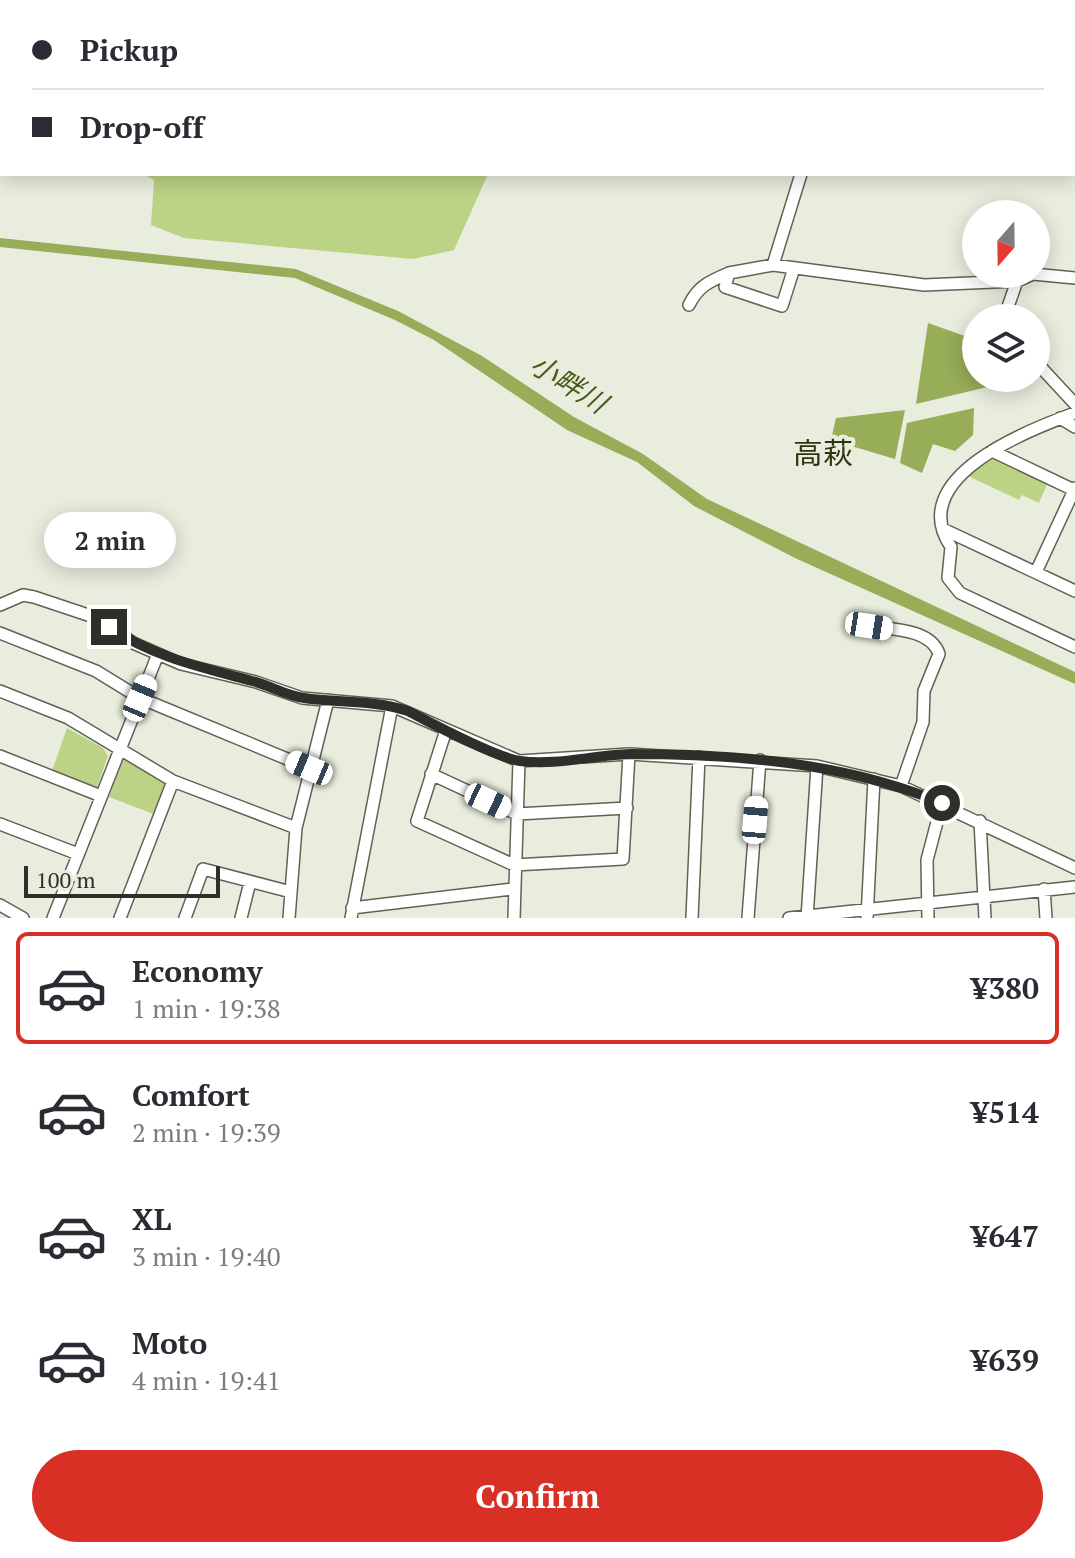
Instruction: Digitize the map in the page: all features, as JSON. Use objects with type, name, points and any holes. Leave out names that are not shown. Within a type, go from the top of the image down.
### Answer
[{"type":"street","points":[[773,265],[800,176]]},
{"type":"street","points":[[689,305],[706,282],[729,273],[773,265],[924,285],[962,283]]},
{"type":"street","points":[[729,273],[725,287],[782,306],[794,268]]},
{"type":"street","points":[[1050,276],[1075,278]]},
{"type":"street","points":[[1050,377],[1075,404]]},
{"type":"street","points":[[1075,413],[992,451],[966,467],[944,498],[945,530],[951,547],[948,578],[960,593],[1075,647]]},
{"type":"street","points":[[1060,418],[1075,427]]},
{"type":"street","points":[[992,451],[1074,489],[1036,572]]},
{"type":"street","points":[[945,530],[1075,591]]},
{"type":"street","points":[[0,605],[23,595],[34,597],[103,620],[133,643],[158,654],[302,698],[392,706],[519,761],[629,754],[760,760],[817,766],[874,779],[942,803],[1075,868]]},
{"type":"street","points":[[869,626],[915,633],[933,643],[939,654],[924,691],[923,722],[901,786]]},
{"type":"street","points":[[0,633],[96,671],[140,698],[309,768]]},
{"type":"street","points":[[53,918],[158,654]]},
{"type":"street","points":[[0,691],[68,718],[173,781],[296,828]]},
{"type":"street","points":[[289,918],[296,828],[328,700]]},
{"type":"street","points":[[392,706],[351,913],[512,889]]},
{"type":"street","points":[[446,730],[417,821],[514,865],[623,859],[629,754]]},
{"type":"street","points":[[0,756],[101,796]]},
{"type":"street","points":[[692,918],[699,757]]},
{"type":"street","points":[[748,918],[760,760]]},
{"type":"street","points":[[514,918],[512,889],[519,761]]},
{"type":"street","points":[[807,917],[817,766]]},
{"type":"street","points":[[431,774],[517,814],[627,808]]},
{"type":"street","points":[[867,914],[874,779]]},
{"type":"street","points":[[120,918],[173,781]]},
{"type":"street","points":[[928,918],[927,860],[942,803]]},
{"type":"street","points":[[980,821],[985,918]]},
{"type":"street","points":[[0,824],[78,854]]},
{"type":"street","points":[[185,918],[203,869],[291,892]]},
{"type":"street","points":[[241,918],[250,882]]},
{"type":"street","points":[[789,918],[867,914],[927,902],[1075,887]]},
{"type":"street","points":[[1044,889],[1046,918]]},
{"type":"street","points":[[0,905],[23,918]]},
{"type":"shaded area","points":[[147,176],[487,176],[454,250],[413,259],[184,238],[151,225],[154,180]]},
{"type":"shaded area","points":[[0,238],[296,269],[398,311],[482,356],[574,417],[643,454],[707,499],[1075,672],[1075,684],[795,558],[694,506],[637,462],[567,430],[434,340],[295,278],[0,247]]},
{"type":"shaded area","points":[[928,323],[962,335],[962,392],[967,392],[916,404]]},
{"type":"shaded area","points":[[974,408],[973,435],[955,451],[933,444],[922,473],[900,463],[907,423]]},
{"type":"shaded area","points":[[905,410],[895,459],[831,440],[836,418]]},
{"type":"shaded area","points":[[993,457],[1048,482],[1039,503],[1022,495],[1019,500],[968,476]]},
{"type":"shaded area","points":[[67,728],[103,748],[108,756],[97,787],[52,771]]},
{"type":"shaded area","points":[[124,757],[168,783],[156,815],[109,797]]},
{"type":"district","name":"高萩","points":[[823,453]]},
{"type":"route","points":[[109,627],[133,643],[181,664],[256,682],[302,698],[361,702],[408,711],[519,761],[629,754],[760,760],[817,766],[874,779],[942,803]]},
{"type":"water label","name":"小畔川","points":[[569,383]]}]
